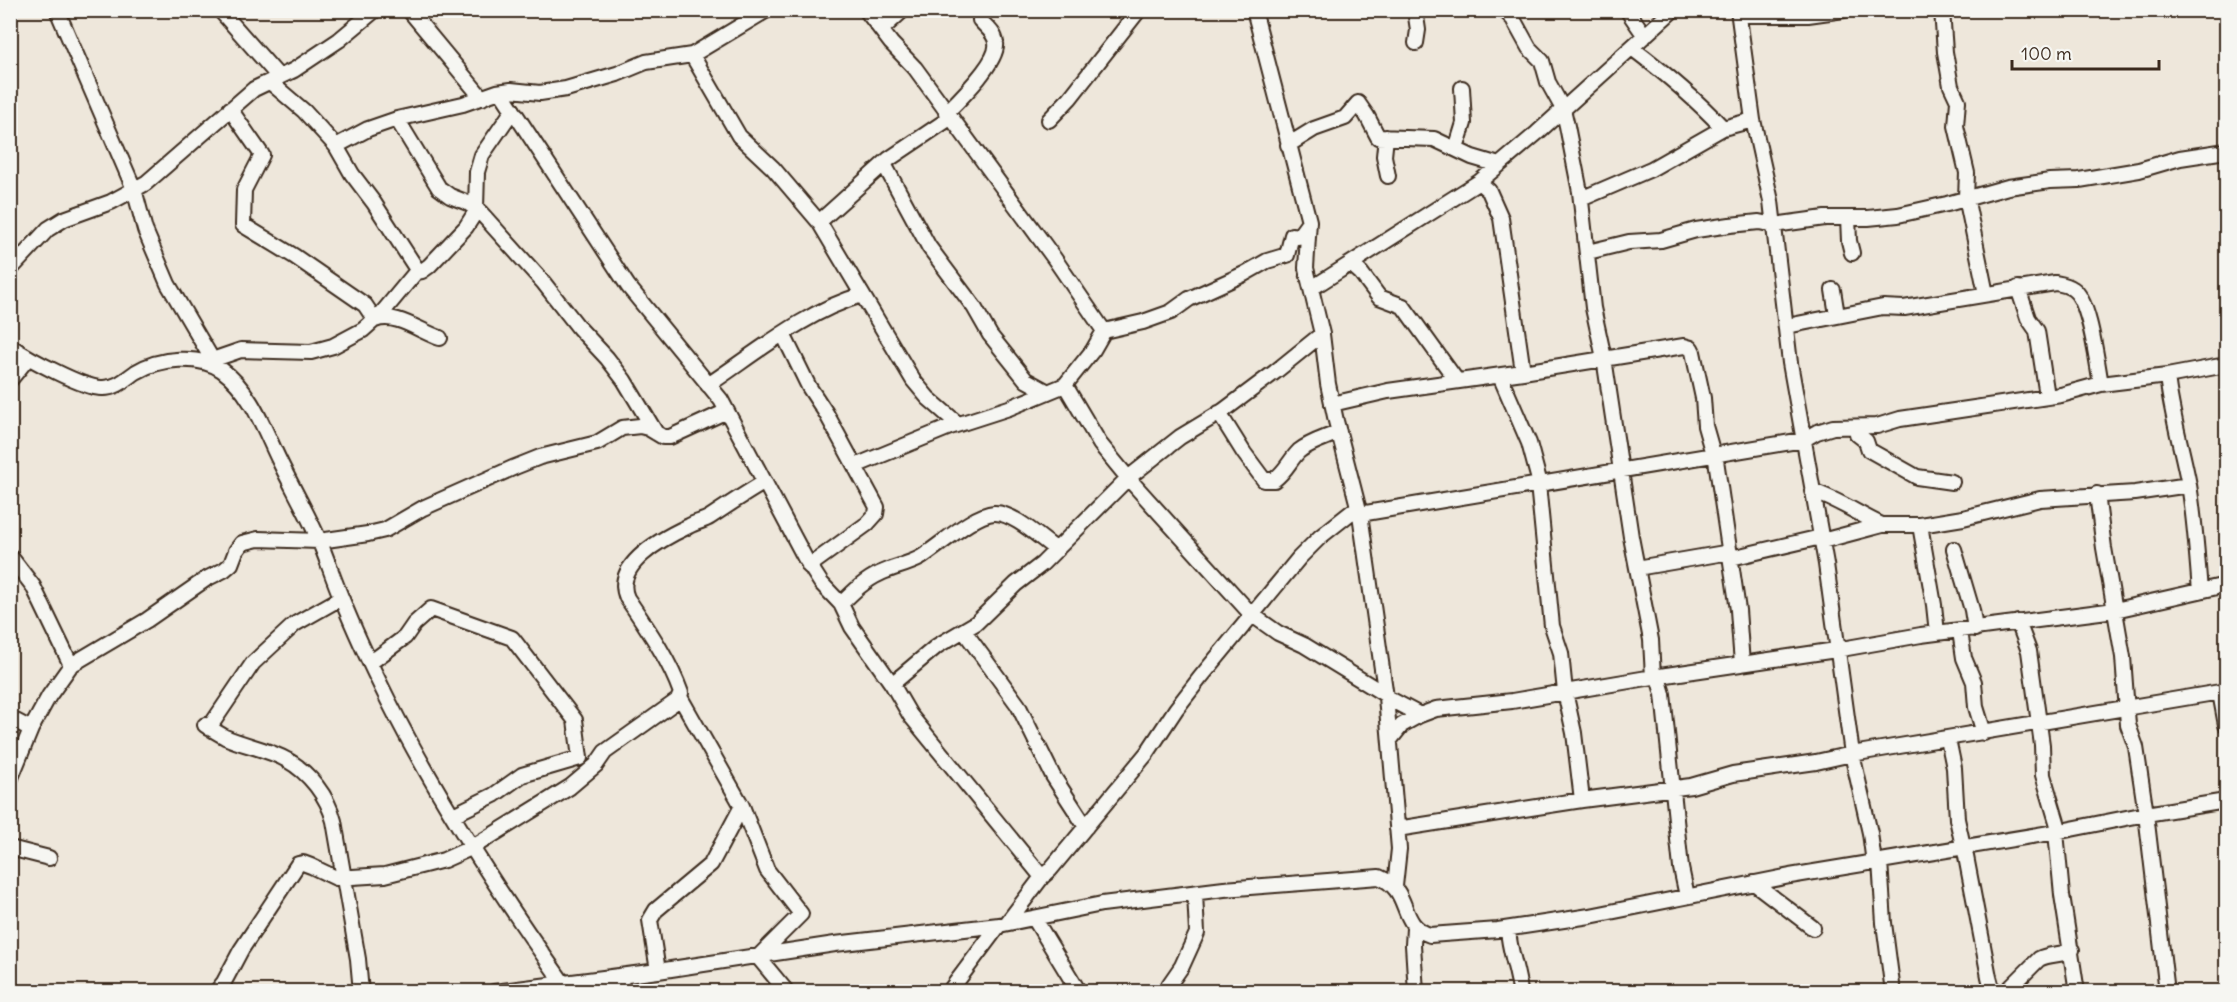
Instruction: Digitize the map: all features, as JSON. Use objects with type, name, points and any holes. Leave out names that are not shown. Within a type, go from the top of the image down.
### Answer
[{"type":"street","points":[[57,10],[134,189],[145,230],[168,284],[214,363],[231,377],[254,409],[319,541],[341,598],[389,702],[504,900],[560,986]]},
{"type":"street","points":[[220,10],[275,80],[336,146],[352,174],[374,203],[416,268],[416,272]]},
{"type":"street","points":[[10,270],[48,229],[64,219],[111,202],[146,183],[254,89],[275,80],[339,40],[375,10]]},
{"type":"street","points":[[409,10],[482,98]]},
{"type":"street","points":[[336,146],[368,129],[397,119],[501,92],[511,90],[540,93],[557,90],[588,83],[646,62],[692,55],[767,10]]},
{"type":"street","points":[[866,10],[915,68],[1054,258],[1104,332]]},
{"type":"street","points":[[881,30],[903,10]]},
{"type":"street","points":[[819,222],[884,164],[948,115],[978,80],[996,51],[996,40],[980,20],[983,10]]},
{"type":"street","points":[[1049,120],[1070,98],[1139,10]]},
{"type":"street","points":[[1254,10],[1310,221],[1306,268],[1322,334],[1332,404],[1359,511],[1386,696],[1399,849],[1395,886]]},
{"type":"street","points":[[1415,10],[1418,30],[1416,43]]},
{"type":"street","points":[[1504,10],[1513,19],[1529,48],[1542,61],[1548,82],[1563,109],[1581,200],[1593,308],[1604,358],[1637,568],[1656,677],[1663,694],[1681,868],[1687,897]]},
{"type":"street","points":[[1627,10],[1645,36]]},
{"type":"street","points":[[1312,288],[1406,229],[1431,210],[1479,182],[1673,10]]},
{"type":"street","points":[[1844,10],[1808,15],[1738,13],[1753,120],[1771,201],[1790,363],[1821,539],[1852,754],[1877,862],[1893,992]]},
{"type":"street","points":[[1942,10],[1945,52],[1951,86],[1958,101],[1956,126],[1967,173],[1966,197],[1986,294]]},
{"type":"street","points":[[1632,48],[1677,83],[1723,128]]},
{"type":"street","points":[[692,55],[739,136],[773,168],[819,222],[913,380],[928,398],[958,424]]},
{"type":"street","points":[[1456,149],[1464,123],[1462,88]]},
{"type":"street","points":[[501,92],[628,286],[727,411],[809,566],[841,604],[852,627],[892,684],[910,715],[1042,876]]},
{"type":"street","points":[[1288,145],[1314,129],[1345,118],[1358,104],[1378,137],[1434,139],[1499,165]]},
{"type":"street","points":[[230,109],[262,155],[244,190],[243,225],[294,256],[366,305],[375,320]]},
{"type":"street","points":[[10,346],[28,358],[89,387],[105,388],[123,382],[138,371],[156,364],[186,360],[214,363],[241,350],[311,352],[333,346],[363,330],[375,320],[416,272],[429,266],[466,227],[476,208],[477,172],[482,154],[513,110]]},
{"type":"street","points":[[397,119],[439,188],[450,196],[476,208],[543,282],[579,328],[608,358],[656,433]]},
{"type":"street","points":[[1581,200],[1651,169],[1723,128],[1753,120]]},
{"type":"street","points":[[1386,137],[1384,156],[1388,176]]},
{"type":"street","points":[[1588,252],[1629,242],[1661,240],[1696,230],[1730,225],[1759,222],[1774,225],[1825,218],[1898,215],[2008,187],[2107,176],[2139,170],[2180,158],[2226,151]]},
{"type":"street","points":[[884,164],[929,247],[996,342],[1026,380],[1048,392]]},
{"type":"street","points":[[1479,182],[1489,191],[1501,218],[1523,372]]},
{"type":"street","points":[[1848,218],[1852,254]]},
{"type":"street","points":[[855,465],[1065,385],[1093,350],[1104,332],[1171,312],[1190,299],[1267,261],[1287,255],[1292,235],[1298,237],[1310,221]]},
{"type":"street","points":[[1351,264],[1362,273],[1379,297],[1403,306],[1457,381]]},
{"type":"street","points":[[1787,326],[1883,307],[1904,308],[2055,283],[2074,289],[2079,294],[2091,328],[2101,384]]},
{"type":"street","points":[[2018,288],[2028,318],[2037,331],[2047,396]]},
{"type":"street","points":[[1833,290],[1837,315]]},
{"type":"street","points":[[708,386],[788,329],[842,301],[862,295]]},
{"type":"street","points":[[375,320],[382,317],[397,318],[440,338]]},
{"type":"street","points":[[783,334],[808,387],[826,413],[877,507],[876,514],[867,524],[809,566]]},
{"type":"street","points":[[892,684],[937,646],[976,623],[1016,584],[1057,550],[1128,478],[1180,437],[1219,413],[1275,372],[1322,334]]},
{"type":"street","points":[[1332,404],[1388,391],[1500,376],[1684,346],[1690,348],[1695,358],[1703,398],[1705,426],[1714,454],[1731,555],[1742,664]]},
{"type":"street","points":[[10,380],[28,358]]},
{"type":"street","points":[[949,992],[1042,876],[1050,870],[1147,753],[1176,709],[1251,614],[1299,558],[1359,511],[1803,440],[1833,427],[1877,426],[1900,419],[2061,395],[2101,384],[2226,365]]},
{"type":"street","points":[[2167,375],[2170,402],[2189,485],[2200,591]]},
{"type":"street","points":[[1500,376],[1529,443],[1539,484],[1552,626],[1562,653],[1565,692],[1574,734],[1582,800]]},
{"type":"street","points":[[1065,385],[1100,444],[1251,614],[1278,633],[1304,645],[1419,715]]},
{"type":"street","points":[[10,780],[31,729],[49,696],[71,665],[147,620],[206,579],[224,570],[231,564],[242,543],[258,539],[319,541],[385,530],[423,508],[515,467],[540,457],[597,442],[622,428],[640,426],[663,437],[670,437],[727,411]]},
{"type":"street","points":[[1219,413],[1264,480],[1274,480],[1285,472],[1298,452],[1307,446],[1339,432]]},
{"type":"street","points":[[1857,427],[1857,434],[1866,441],[1869,450],[1917,477],[1952,482]]},
{"type":"street","points":[[758,957],[801,914],[767,870],[742,806],[680,697],[681,693],[669,666],[622,588],[626,572],[662,539],[709,518],[765,482]]},
{"type":"street","points":[[1637,568],[1731,555],[1821,539],[1882,525],[1920,525],[1963,518],[2040,499],[2135,493],[2189,485]]},
{"type":"street","points":[[1812,491],[1833,498],[1882,525]]},
{"type":"street","points":[[2097,494],[2123,657],[2128,725],[2136,747],[2146,814],[2166,992]]},
{"type":"street","points":[[841,604],[856,589],[882,572],[919,559],[981,516],[993,513],[1003,514],[1018,522],[1057,550]]},
{"type":"street","points":[[1920,525],[1937,633]]},
{"type":"street","points":[[1954,549],[1972,610],[1975,629]]},
{"type":"street","points":[[10,556],[33,586],[71,665]]},
{"type":"street","points":[[1390,740],[1402,725],[1419,715],[1437,709],[1512,701],[1937,633],[2115,610],[2226,585]]},
{"type":"street","points":[[341,598],[295,624],[253,663],[207,726],[225,737],[288,760],[322,793],[331,809],[344,877],[361,992]]},
{"type":"street","points":[[370,663],[405,638],[414,624],[431,609],[512,638],[575,720],[580,758],[522,775],[494,795],[453,815]]},
{"type":"street","points":[[2018,622],[2030,651],[2045,786],[2058,832],[2062,895],[2077,992]]},
{"type":"street","points":[[964,631],[1018,705],[1053,777],[1086,827]]},
{"type":"street","points":[[1960,631],[1964,658],[1974,682],[1976,707],[1984,733]]},
{"type":"street","points":[[1397,829],[1582,800],[1691,786],[1733,774],[1816,762],[2224,691]]},
{"type":"street","points":[[2224,691],[2221,698],[2226,724]]},
{"type":"street","points":[[216,992],[298,864],[303,863],[333,877],[385,875],[426,866],[473,847],[570,786],[596,765],[605,752],[680,697]]},
{"type":"street","points":[[10,718],[31,729]]},
{"type":"street","points":[[1948,739],[1954,768],[1957,819],[1994,992]]},
{"type":"street","points":[[1414,928],[1430,935],[1508,929],[1590,916],[1754,883],[2226,801]]},
{"type":"street","points":[[658,971],[650,920],[656,910],[711,864],[742,806]]},
{"type":"street","points":[[10,848],[49,858]]},
{"type":"street","points":[[494,992],[560,986],[835,944],[1003,924],[1102,904],[1195,893],[1379,877],[1395,886],[1414,928],[1416,992]]},
{"type":"street","points":[[1754,883],[1813,928]]},
{"type":"street","points":[[1164,992],[1182,966],[1197,933],[1195,893]]},
{"type":"street","points":[[1034,918],[1079,992]]},
{"type":"street","points":[[1508,929],[1512,961],[1518,975],[1520,992]]},
{"type":"street","points":[[2007,992],[2039,959],[2045,956],[2063,955],[2072,950]]},
{"type":"street","points":[[758,957],[784,990]]},
{"type":"street","points":[[609,992],[626,975]]}]
